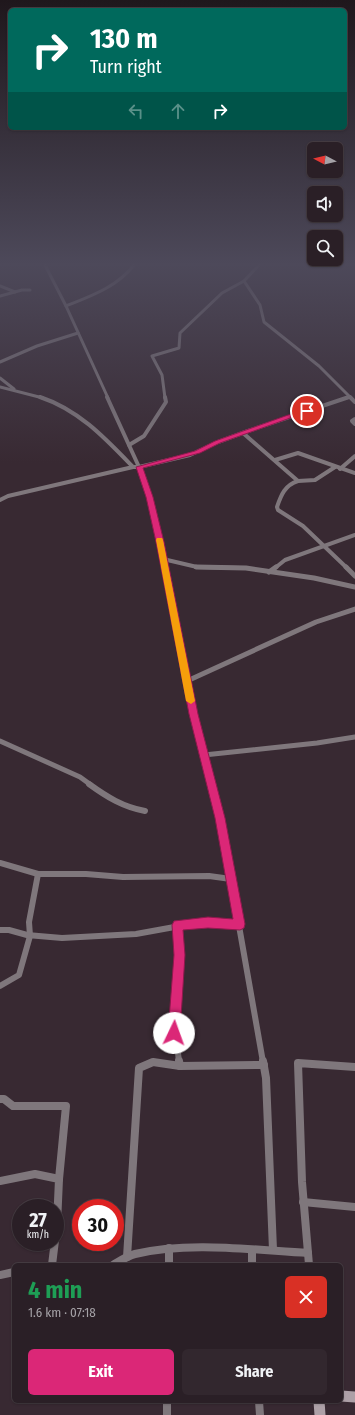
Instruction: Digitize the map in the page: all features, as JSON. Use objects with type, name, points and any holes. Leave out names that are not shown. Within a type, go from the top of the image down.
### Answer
[{"type":"street","points":[[129,445],[144,436],[166,402],[162,375],[152,356],[178,348],[180,333],[182,331]]},
{"type":"street","points":[[275,331],[319,366],[349,398],[355,402]]},
{"type":"street","points":[[0,362],[37,346],[78,333],[129,445],[136,467],[150,497],[187,681],[220,818],[264,1065],[266,1078],[273,1250]]},
{"type":"street","points":[[0,378],[9,384],[14,390]]},
{"type":"street","points":[[0,387],[57,404],[84,419],[136,467]]},
{"type":"street","points":[[0,500],[8,496],[190,455],[218,442],[243,433],[349,398]]},
{"type":"street","points":[[355,419],[352,421],[355,424]]},
{"type":"street","points":[[243,433],[298,481]]},
{"type":"street","points":[[275,460],[298,453],[355,473]]},
{"type":"street","points":[[355,456],[338,468],[315,480],[291,482],[286,487],[277,507],[278,510],[303,526],[355,576]]},
{"type":"street","points":[[269,572],[285,560],[355,534]]},
{"type":"street","points":[[163,559],[197,567],[246,568],[314,578],[355,587]]},
{"type":"street","points":[[187,681],[316,622],[355,609]]},
{"type":"street","points":[[204,755],[242,750],[308,745],[355,737]]},
{"type":"street","points":[[0,741],[80,777],[112,800],[130,808],[145,810]]},
{"type":"street","points":[[0,863],[38,874],[86,874],[123,877],[209,876],[231,879]]},
{"type":"street","points":[[0,986],[19,975],[30,936],[29,922],[38,874]]},
{"type":"street","points":[[0,930],[9,930],[30,936],[62,938],[129,935],[178,925],[208,922],[240,924]]},
{"type":"street","points":[[178,925],[179,955],[174,1033],[176,1051],[180,1066]]},
{"type":"street","points":[[127,1257],[139,1068],[153,1062],[180,1066],[264,1065]]},
{"type":"street","points":[[309,1263],[303,1202],[298,1114],[298,1063],[355,1067]]},
{"type":"street","points":[[0,1099],[4,1099],[13,1106],[66,1106],[59,1179],[57,1224],[52,1263]]},
{"type":"street","points":[[0,1181],[35,1174],[59,1179]]},
{"type":"street","points":[[303,1202],[355,1207]]},
{"type":"street","points":[[116,1263],[133,1254],[169,1248],[190,1247],[273,1250],[308,1253]]},
{"type":"street","points":[[169,1248],[169,1263]]},
{"type":"street","points":[[252,1250],[252,1263]]},
{"type":"street","points":[[0,1275],[12,1272]]},
{"type":"street","points":[[343,1396],[355,1397]]},
{"type":"street","points":[[167,1403],[167,1415]]},
{"type":"street","points":[[259,1403],[260,1415]]},
{"type":"street","points":[[319,1403],[320,1415]]},
{"type":"slow traffic","points":[[159,540],[191,701]]},
{"type":"route","points":[[174,1033],[179,955],[178,925],[208,922],[240,924],[220,818],[193,714],[160,542],[150,497],[139,467],[190,455],[218,442],[307,411]]}]
